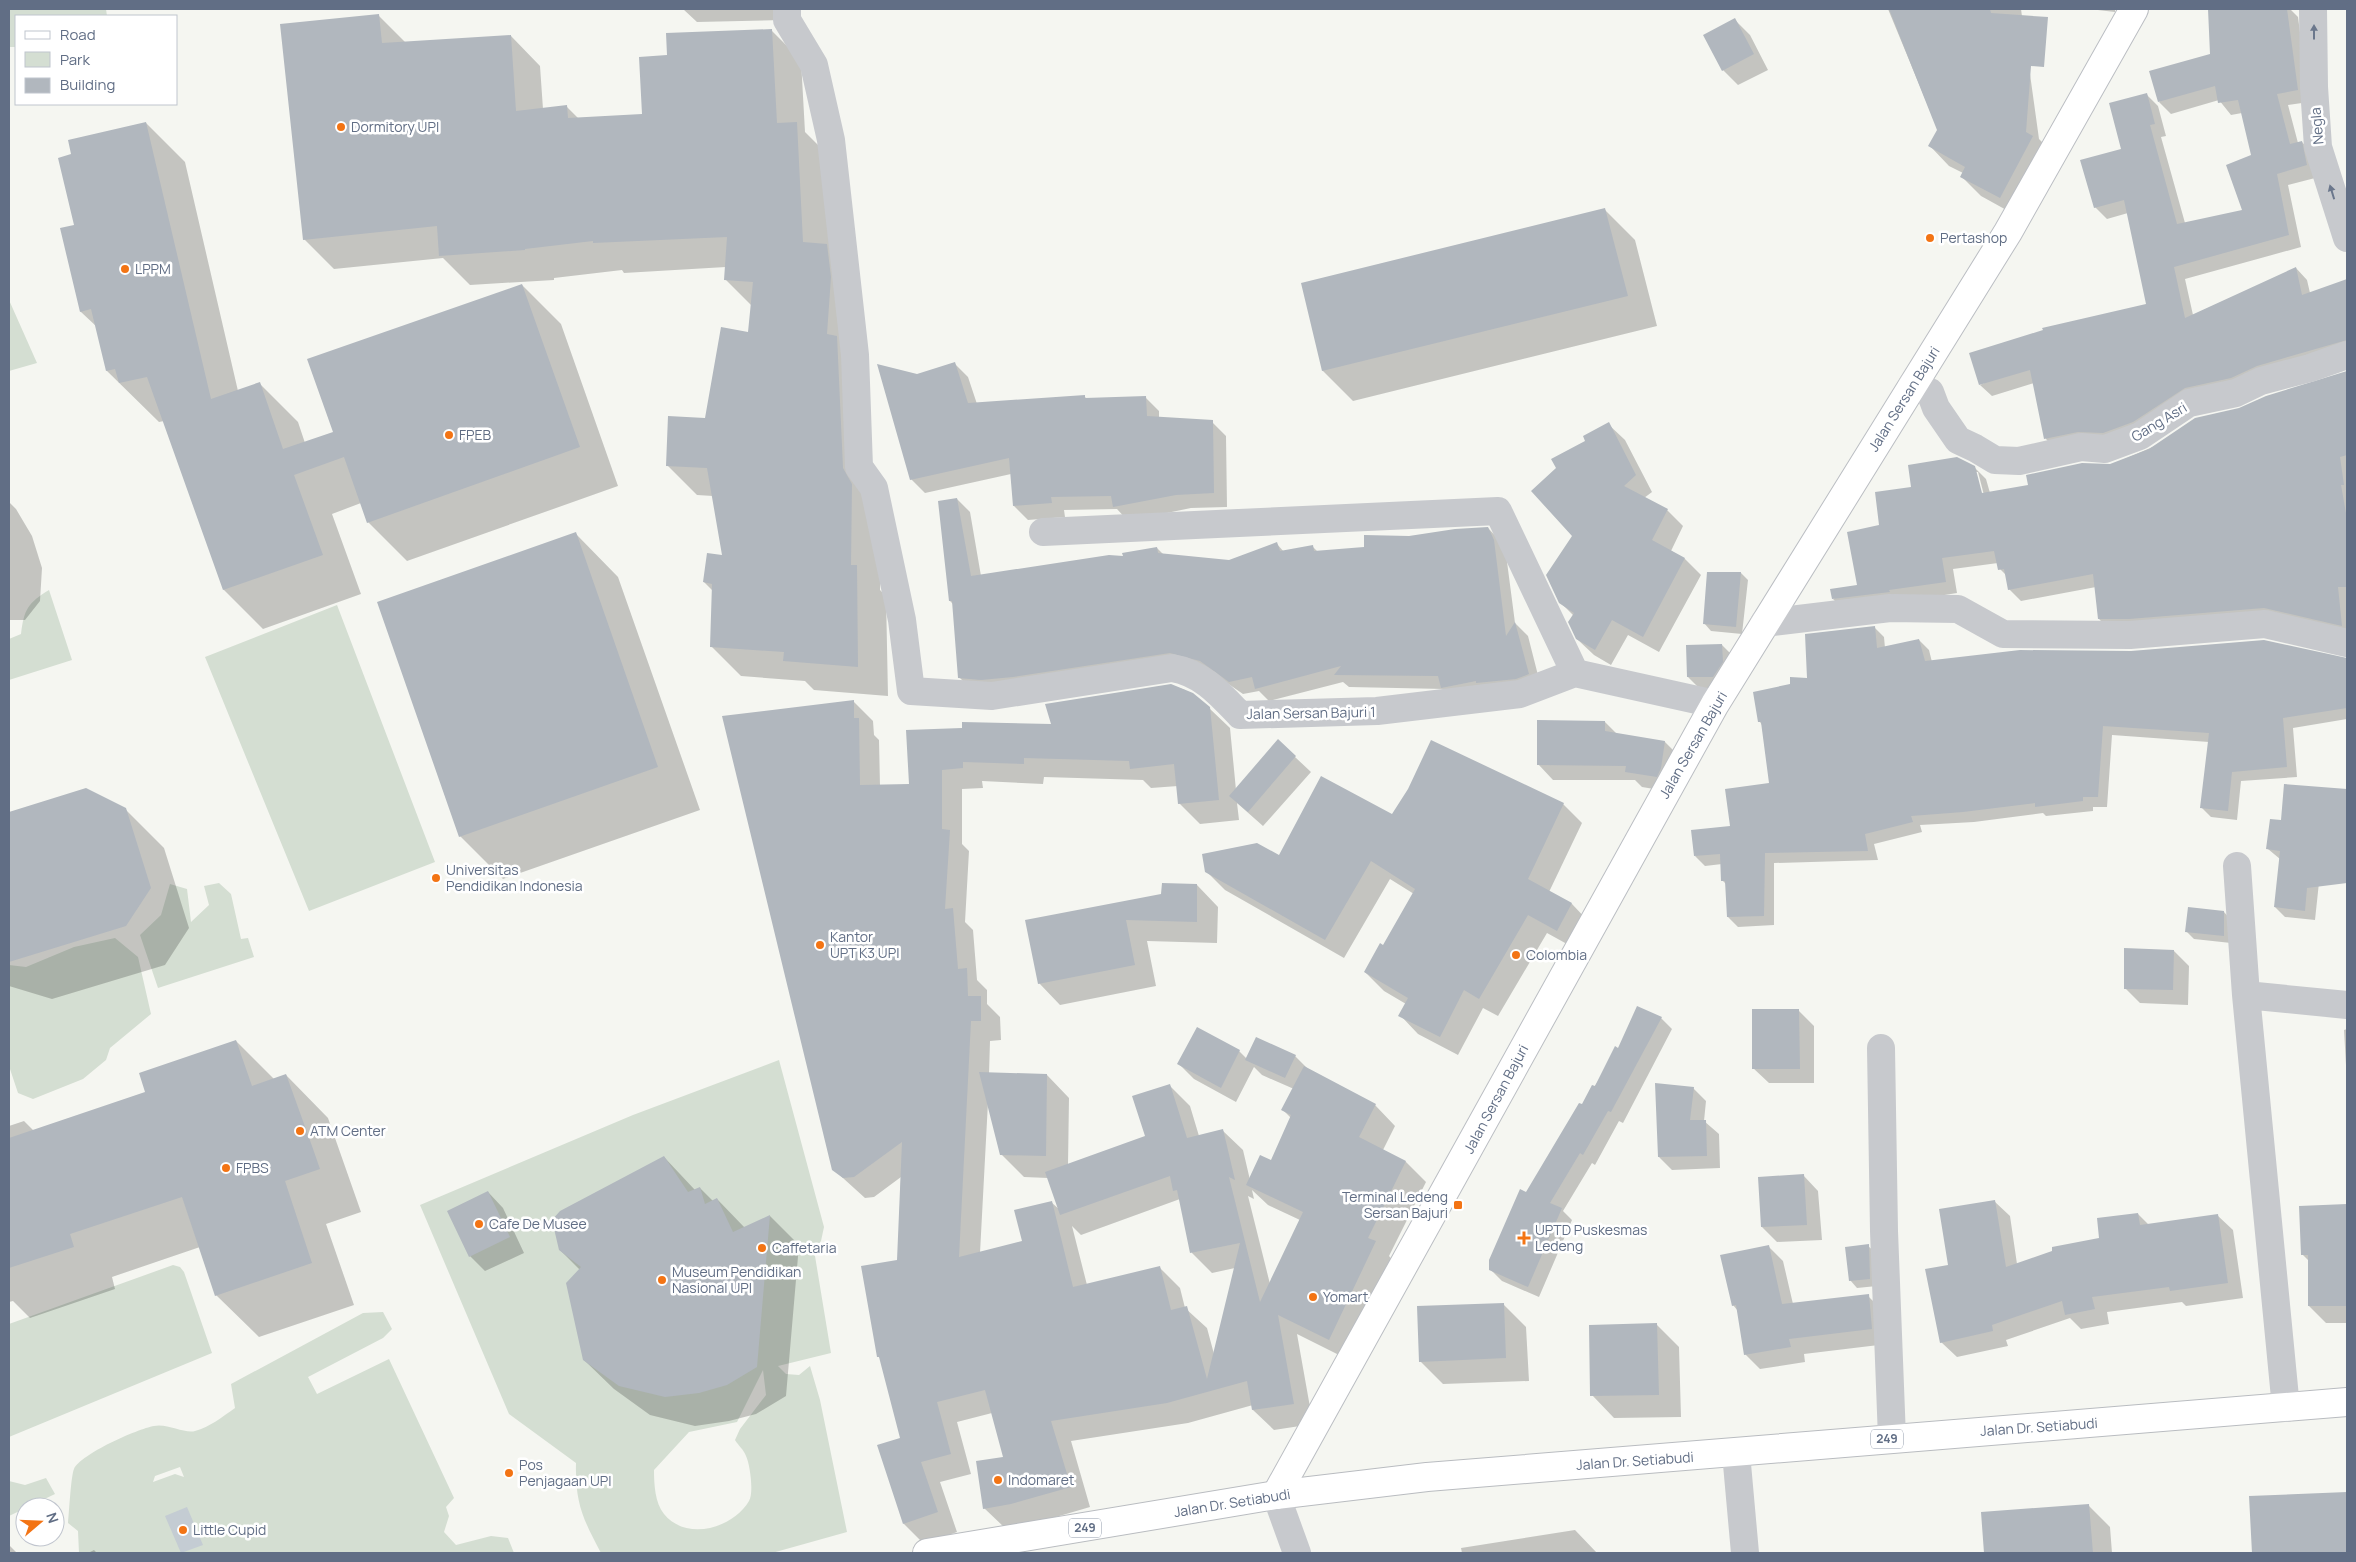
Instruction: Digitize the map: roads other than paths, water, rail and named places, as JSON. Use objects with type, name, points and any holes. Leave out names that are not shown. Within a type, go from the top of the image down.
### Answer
[{"type":"main road","name":"Jalan Sersan Bajuri","points":[[1276,1495],[1446,1193],[1603,903],[1715,704],[2008,232],[2134,9]]},
{"type":"main road","name":"Jalan Dr. Setiabudi","points":[[927,1553],[1276,1495],[1427,1477],[2347,1402]]},
{"type":"street","name":"Jalan Sersan Bajuri 1","points":[[787,9],[787,20],[814,65],[832,140],[855,355],[859,467],[874,488],[902,620],[910,691],[992,696],[1172,668],[1186,670],[1210,683],[1240,715],[1260,715],[1377,711],[1520,694],[1575,673]]},
{"type":"street","name":"Negla","points":[[2313,9],[2314,87],[2318,147],[2347,238]]},
{"type":"street","name":"Gang Asri","points":[[1912,385],[1930,392],[1936,408],[1958,440],[1995,460],[2019,460],[2081,447],[2105,449],[2140,436],[2189,403],[2236,393],[2261,381],[2310,368],[2347,355]]},
{"type":"street","points":[[1043,532],[1498,511],[1575,673],[1715,704]]},
{"type":"street","points":[[1764,623],[1890,608],[1958,609],[2004,634],[2130,635],[2265,624],[2347,642]]},
{"type":"street","points":[[2237,866],[2246,995],[2286,1408]]},
{"type":"street","points":[[2246,995],[2347,1005]]},
{"type":"street","points":[[1881,1048],[1884,1231],[1892,1438]]},
{"type":"street","points":[[1736,1453],[1745,1553]]},
{"type":"street","points":[[1276,1495],[1297,1553]]},
{"type":"place","name":"Dormitory UPI","points":[[341,127]]},
{"type":"place","name":"Pertashop","points":[[1930,238]]},
{"type":"place","name":"LPPM","points":[[125,269]]},
{"type":"place","name":"FPEB","points":[[449,435]]},
{"type":"place","name":"Universitas Pendidikan Indonesia","points":[[436,878]]},
{"type":"place","name":"Kantor UPT K3 UPI","points":[[820,945]]},
{"type":"place","name":"Colombia","points":[[1516,955]]},
{"type":"place","name":"ATM Center","points":[[300,1131]]},
{"type":"place","name":"FPBS","points":[[226,1168]]},
{"type":"place","name":"Terminal Ledeng Sersan Bajuri","points":[[1458,1205]]},
{"type":"place","name":"Cafe De Musee","points":[[479,1224]]},
{"type":"place","name":"UPTD Puskesmas Ledeng","points":[[1524,1238]]},
{"type":"place","name":"Caffetaria","points":[[762,1248]]},
{"type":"place","name":"Museum Pendidikan Nasional UPI","points":[[662,1280]]},
{"type":"place","name":"Yomart","points":[[1313,1297]]},
{"type":"place","name":"Pos Penjagaan UPI","points":[[509,1473]]},
{"type":"place","name":"Indomaret","points":[[998,1480]]},
{"type":"place","name":"Little Cupid","points":[[183,1530]]}]
